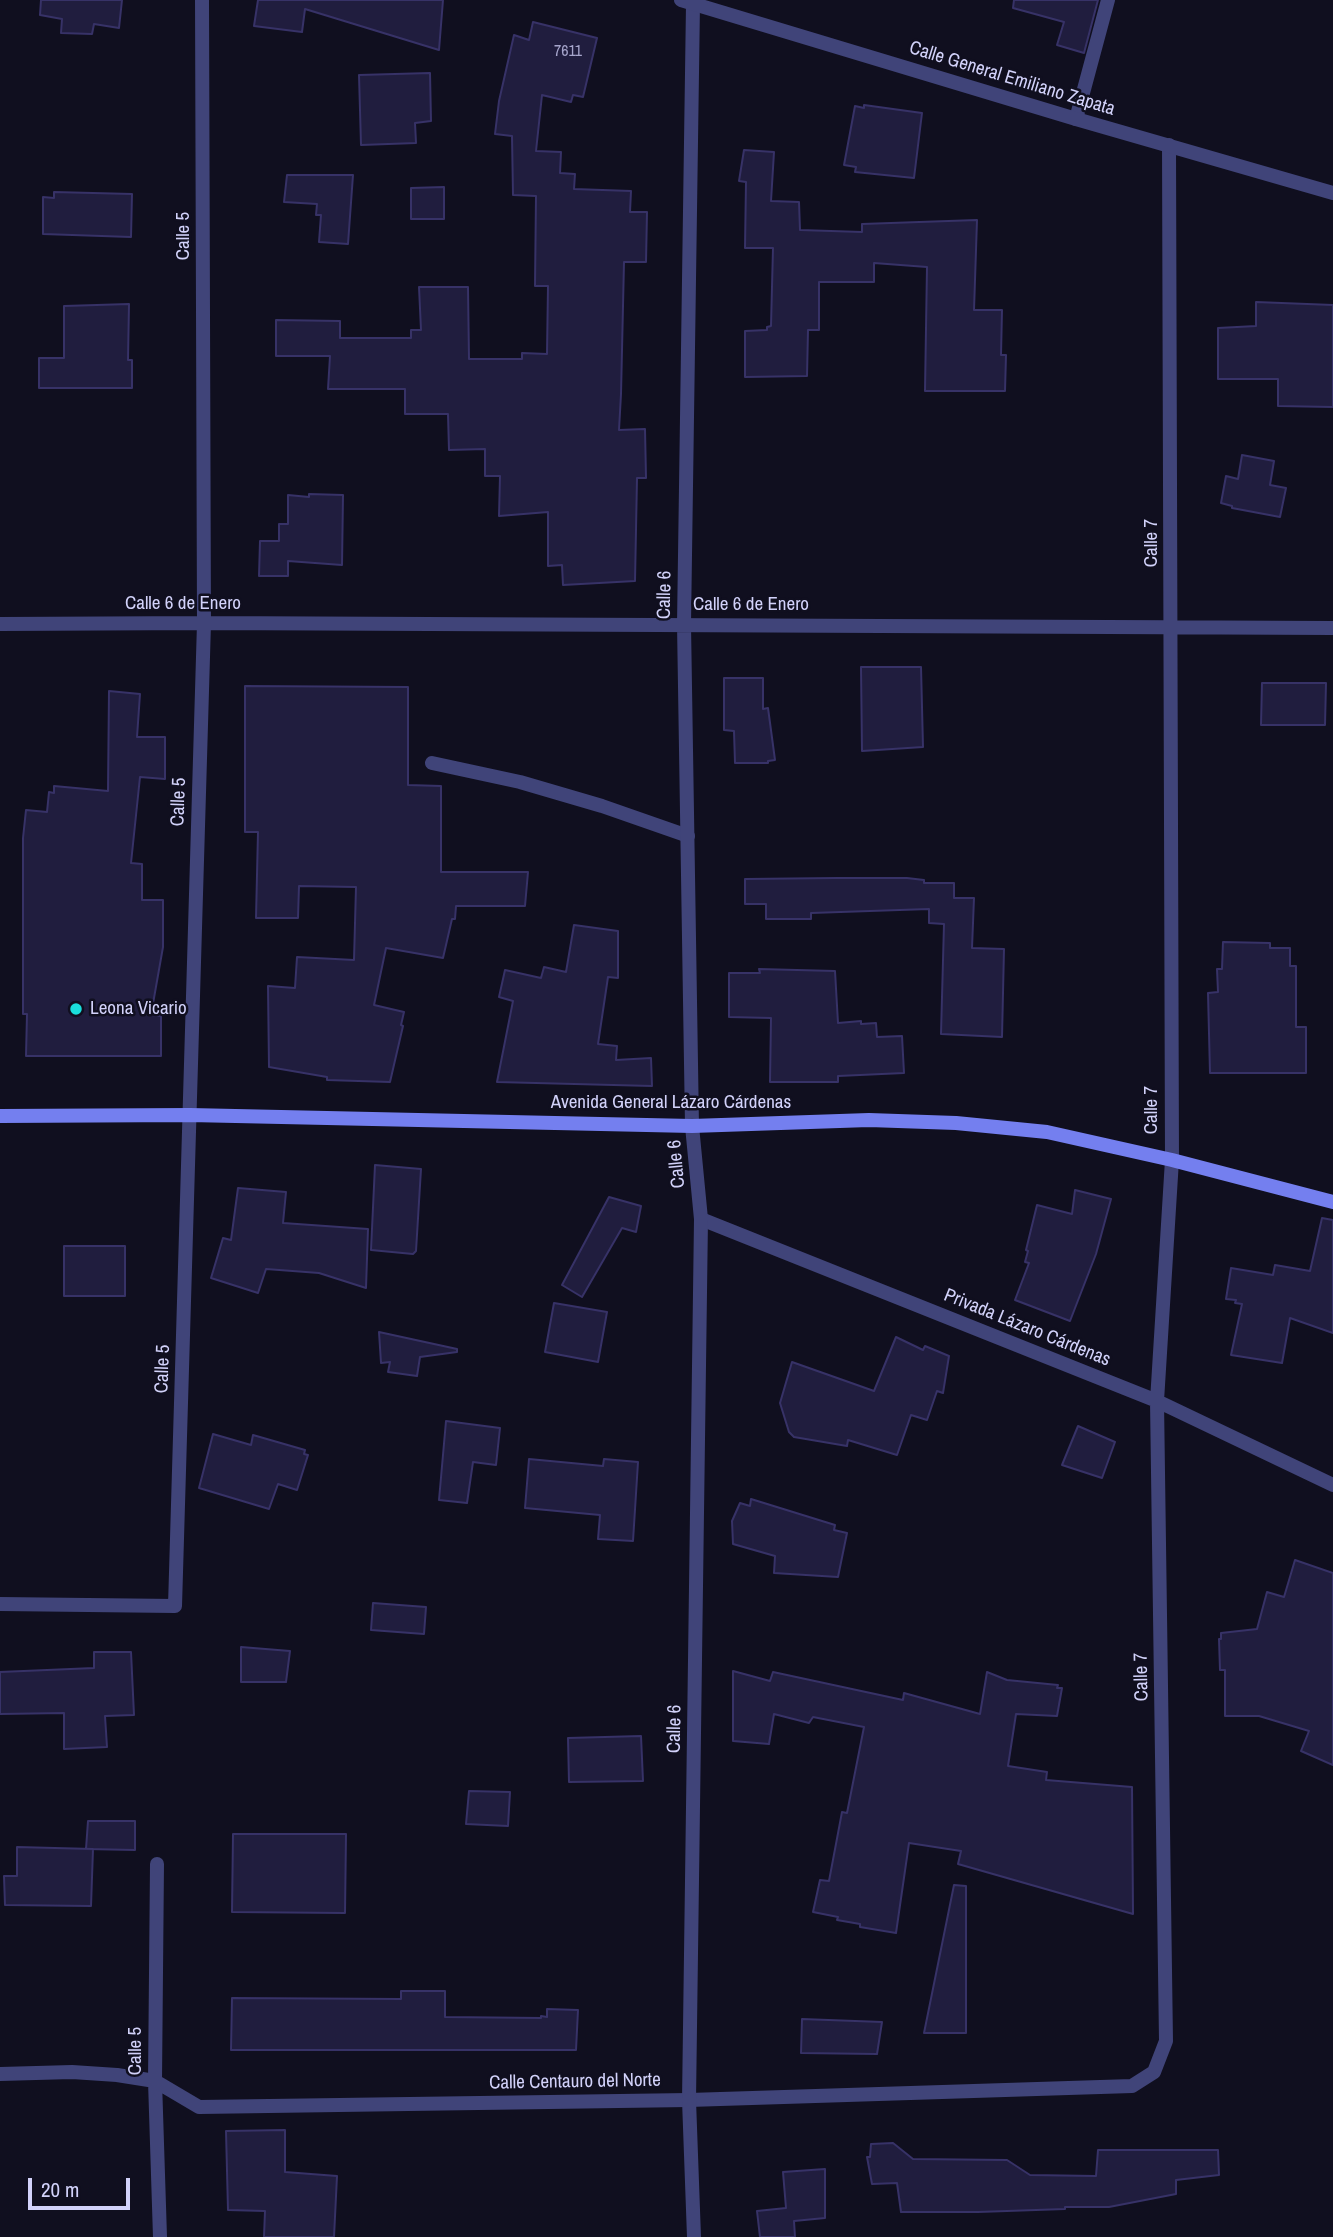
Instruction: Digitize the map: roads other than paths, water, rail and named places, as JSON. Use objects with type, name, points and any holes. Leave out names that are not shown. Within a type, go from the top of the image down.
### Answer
[{"type":"main road","name":"Avenida General Lázaro Cárdenas","points":[[0,1116],[190,1115],[692,1126],[869,1120],[956,1123],[1047,1132],[1172,1160],[1333,1202]]},
{"type":"street","name":"Calle 5","points":[[0,1604],[175,1605],[204,623],[202,0]]},
{"type":"street","points":[[1076,119],[1108,0]]},
{"type":"street","name":"Calle General Emiliano Zapata","points":[[687,2],[1076,119],[1333,192]]},
{"type":"street","name":"Calle 6","points":[[687,2],[684,624],[692,1126],[701,1219],[689,2099],[694,2237]]},
{"type":"street","name":"Calle 7","points":[[1154,2072],[1166,2041],[1157,1401],[1172,1160],[1169,145]]},
{"type":"street","name":"Calle 6 de Enero","points":[[0,624],[1333,628]]},
{"type":"street","points":[[432,763],[520,782],[602,806],[688,836]]},
{"type":"street","name":"Privada Lázaro Cárdenas","points":[[701,1219],[1157,1401],[1333,1485]]},
{"type":"street","name":"Calle 5","points":[[157,1864],[155,2081],[160,2237]]},
{"type":"street","name":"Calle Centauro del Norte","points":[[0,2074],[72,2072],[155,2081],[199,2107],[689,2099],[1132,2085],[1154,2072]]},
{"type":"place","name":"Leona Vicario","points":[[76,1009]]}]
